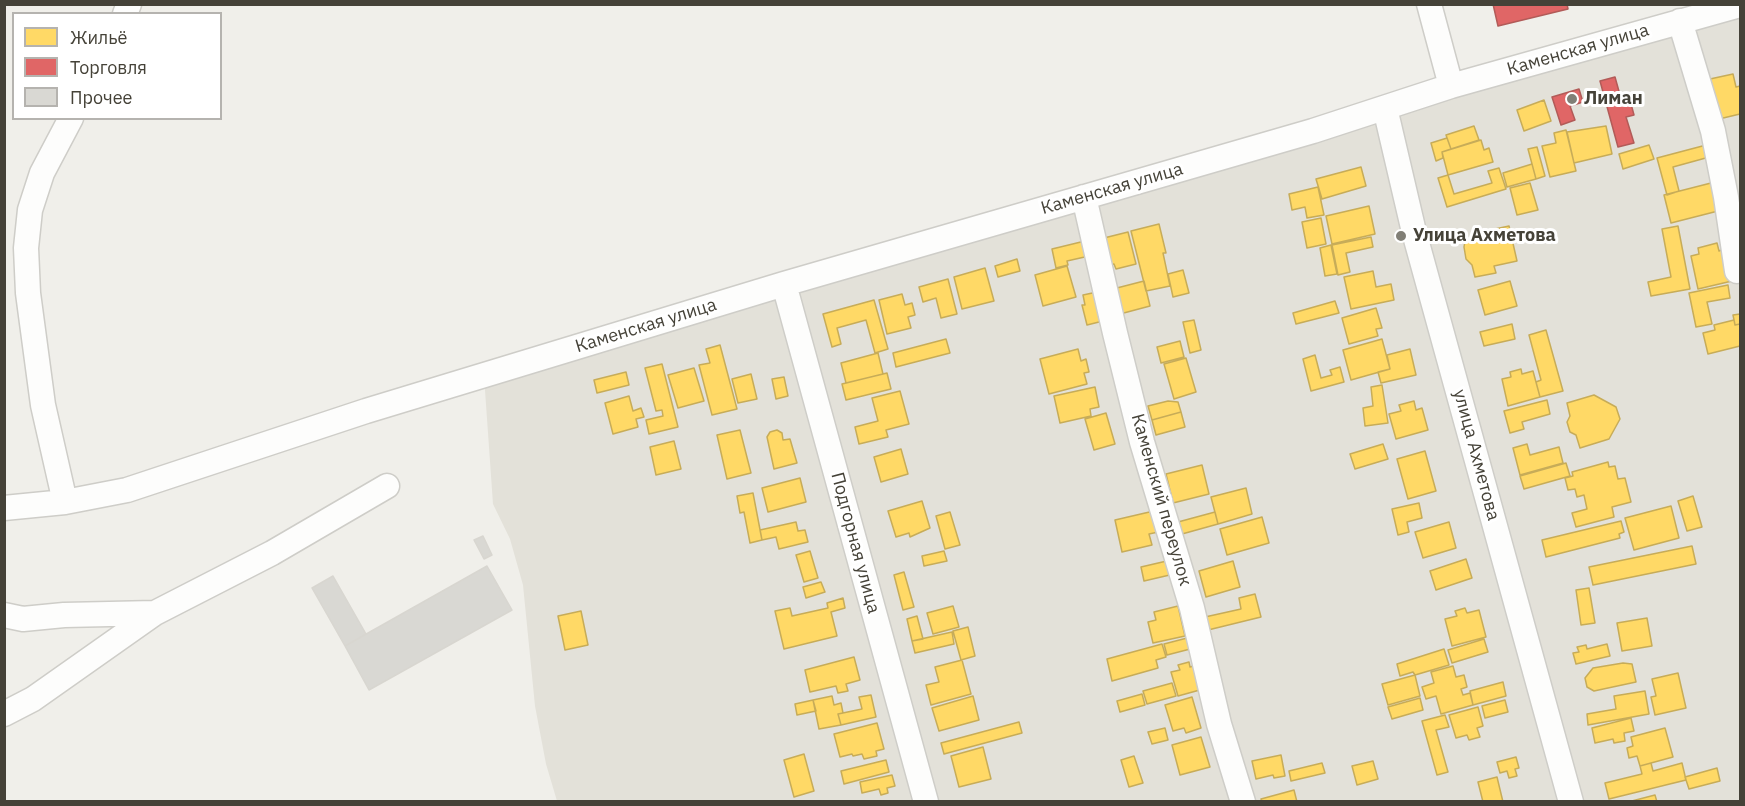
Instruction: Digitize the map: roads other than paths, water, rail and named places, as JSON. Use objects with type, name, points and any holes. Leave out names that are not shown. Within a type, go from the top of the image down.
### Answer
[{"type":"street","points":[[1429,4],[1451,86]]},
{"type":"street","name":"Каменская улица","points":[[4,508],[108,495],[157,481],[366,411],[784,284],[1313,131],[1451,86],[1740,5]]},
{"type":"street","points":[[1680,21],[1713,131],[1737,271]]},
{"type":"street","name":"улица Ахметова","points":[[1385,108],[1414,232],[1571,801]]},
{"type":"street","points":[[65,502],[43,405],[28,293],[26,248],[30,210],[42,173],[70,120]]},
{"type":"street","name":"Каменский переулок","points":[[1084,197],[1112,322],[1143,442],[1192,608],[1219,724],[1243,801]]},
{"type":"street","name":"Подгорная улица","points":[[784,284],[926,801]]},
{"type":"street","points":[[4,714],[33,699],[155,613],[272,553],[387,486]]},
{"type":"street","points":[[4,615],[23,619],[64,615],[155,613]]},
{"type":"place","name":"Лиман","points":[[1572,99]]},
{"type":"place","name":"Улица Ахметова","points":[[1401,236]]}]
